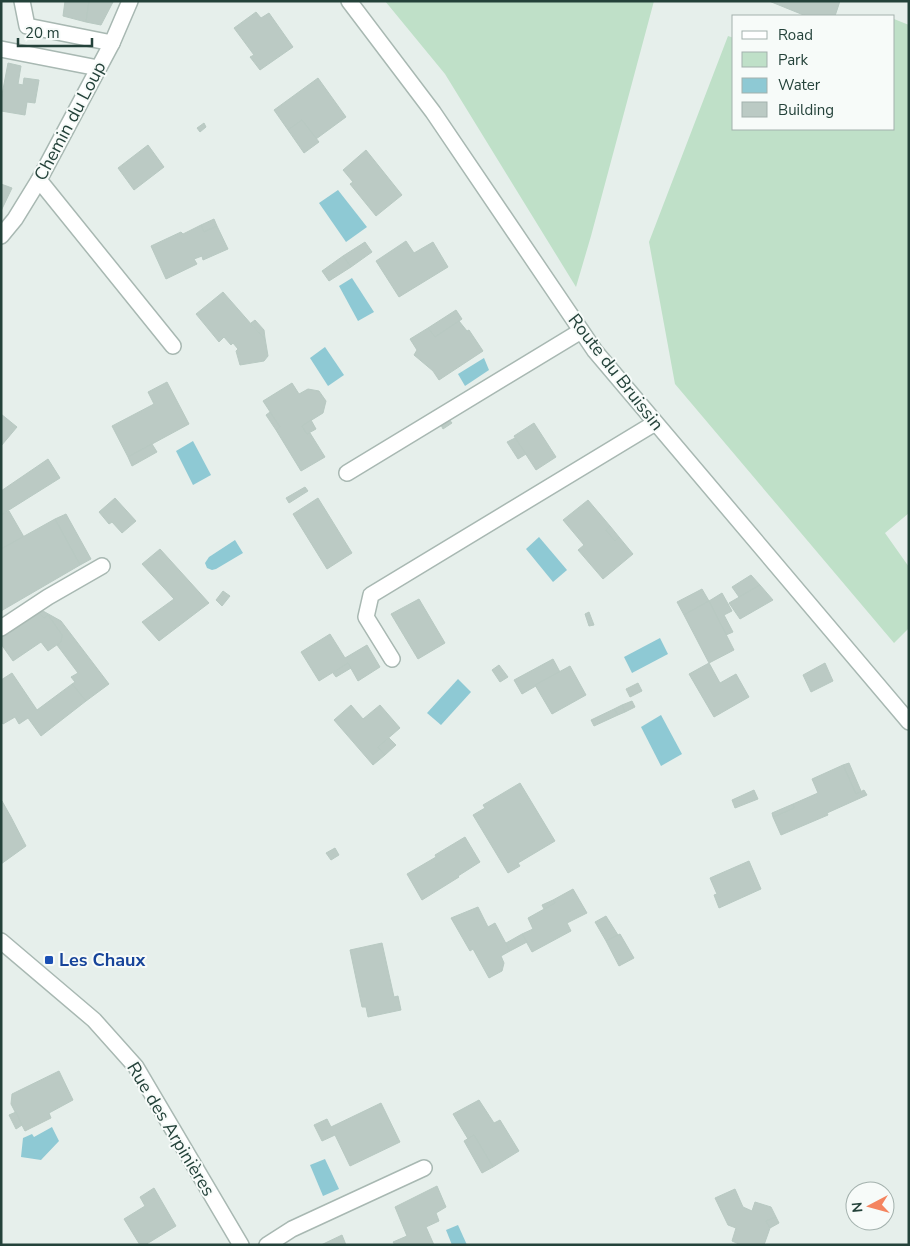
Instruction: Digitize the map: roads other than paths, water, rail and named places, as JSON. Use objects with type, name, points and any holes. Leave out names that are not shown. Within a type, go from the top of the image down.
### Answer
[{"type":"street","points":[[22,1],[27,26],[112,43]]},
{"type":"street","name":"Chemin du Loup","points":[[1,236],[15,219],[38,180],[112,43],[130,1]]},
{"type":"street","name":"Route du Bruissin","points":[[349,1],[433,112],[595,351],[909,722]]},
{"type":"street","points":[[1,49],[98,68]]},
{"type":"street","points":[[38,180],[173,346]]},
{"type":"street","points":[[347,473],[581,331]]},
{"type":"street","points":[[392,659],[366,617],[371,595],[655,423]]},
{"type":"street","points":[[1,628],[48,597],[102,566]]},
{"type":"street","name":"Rue des Arpinières","points":[[1,941],[94,1020],[136,1066],[241,1245]]},
{"type":"street","points":[[267,1245],[292,1229],[424,1168]]},
{"type":"water","points":[[338,190],[367,227],[346,242],[319,203]]},
{"type":"water","points":[[352,278],[374,312],[358,321],[339,286]]},
{"type":"water","points":[[325,347],[344,375],[328,386],[310,358]]},
{"type":"water","points":[[484,358],[489,370],[465,386],[458,374]]},
{"type":"water","points":[[193,441],[211,475],[193,485],[176,451]]},
{"type":"water","points":[[539,537],[567,570],[553,582],[526,549]]},
{"type":"water","points":[[235,540],[243,553],[216,569],[207,568],[205,563],[209,557]]},
{"type":"water","points":[[660,638],[668,654],[632,673],[624,657]]},
{"type":"water","points":[[458,679],[471,692],[441,725],[427,713]]},
{"type":"water","points":[[661,715],[682,754],[661,766],[641,727]]},
{"type":"water","points":[[52,1127],[59,1141],[41,1160],[21,1157],[23,1138],[32,1134],[34,1137]]},
{"type":"water","points":[[325,1159],[339,1189],[323,1196],[310,1165]]},
{"type":"water","points":[[458,1225],[467,1245],[452,1245],[446,1230]]},
{"type":"place","name":"Les Chaux","points":[[49,960]]}]
